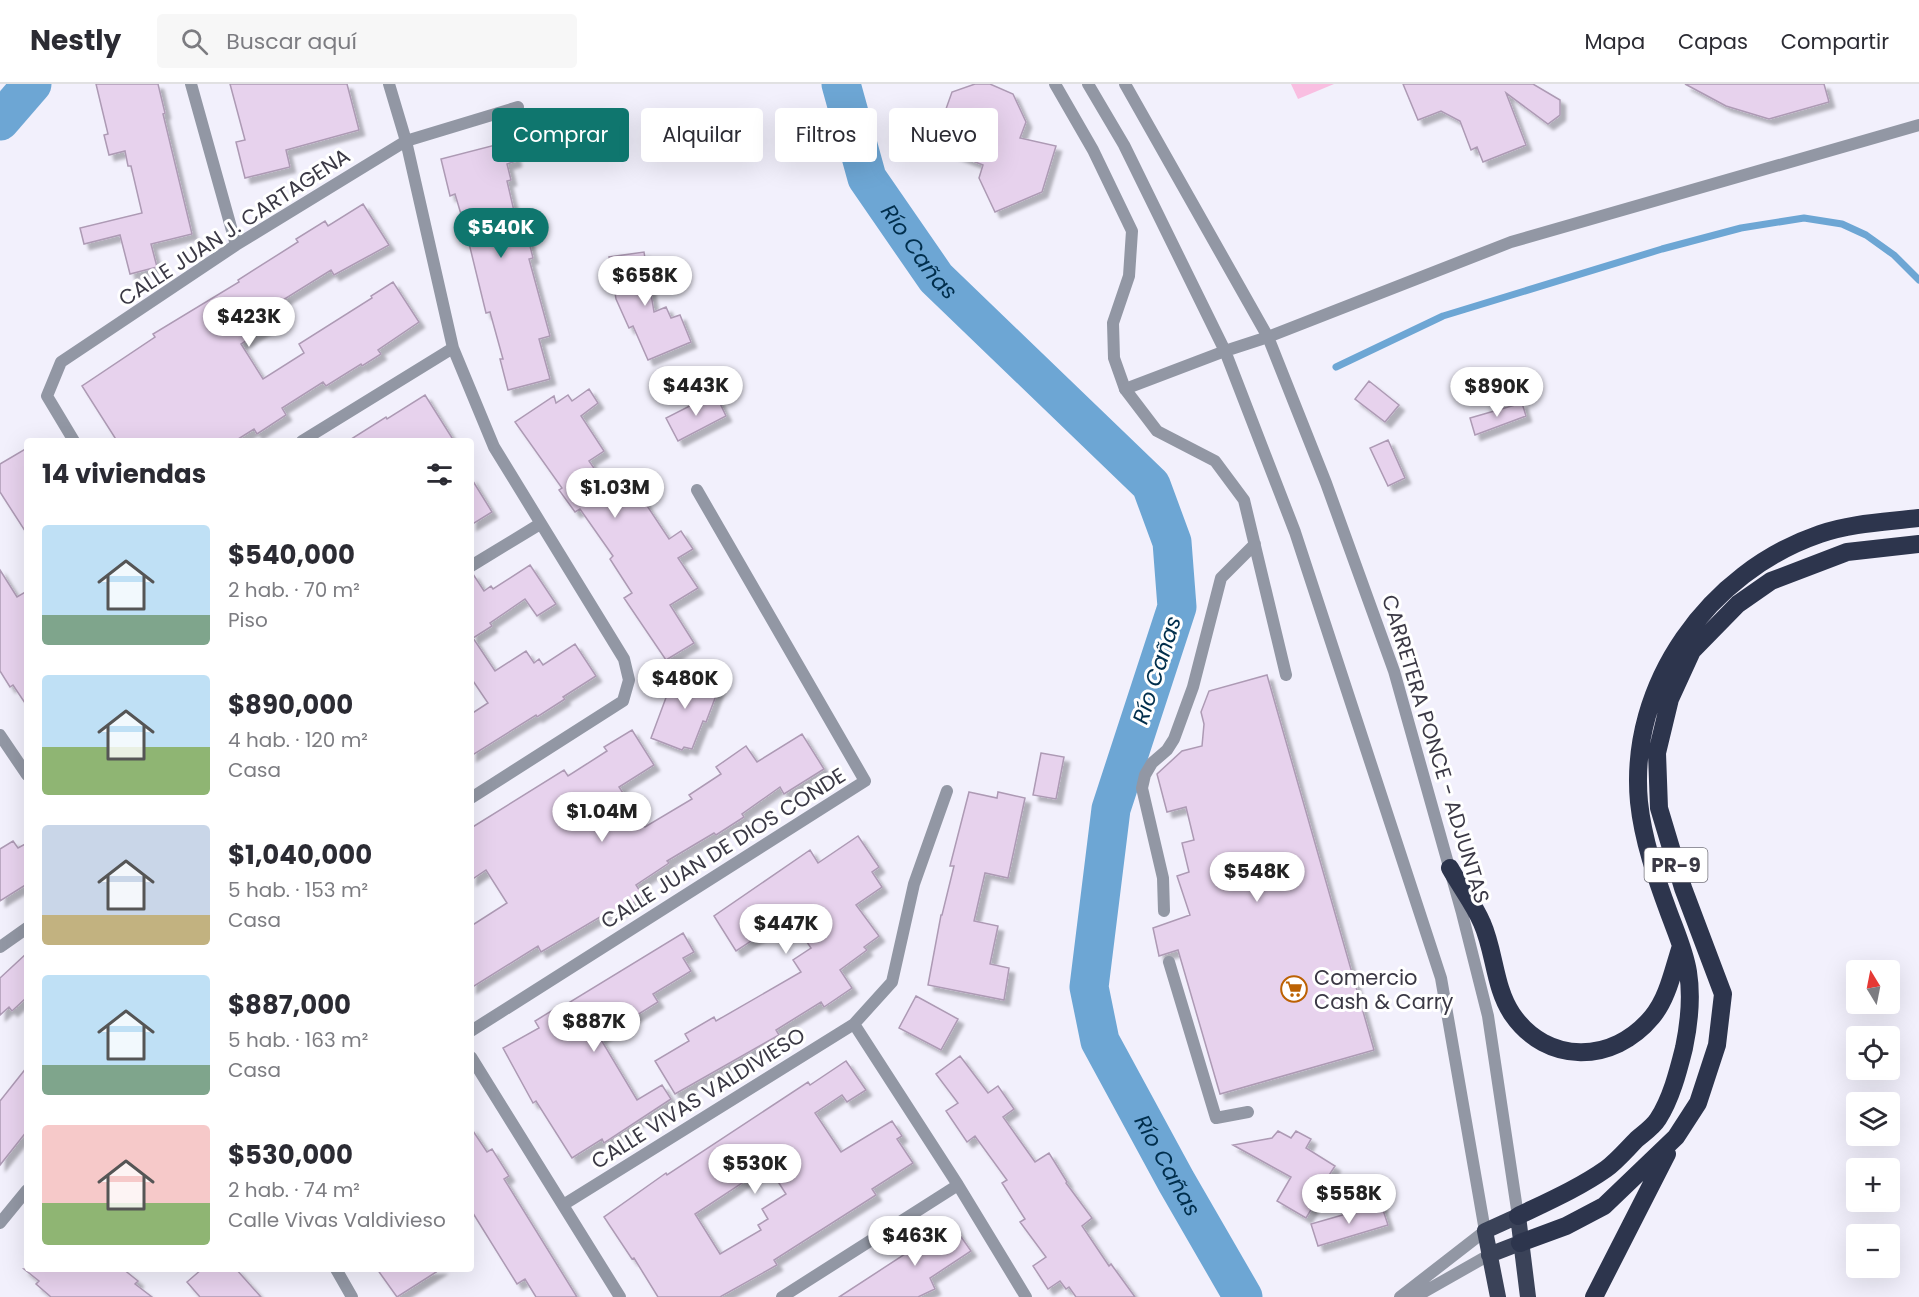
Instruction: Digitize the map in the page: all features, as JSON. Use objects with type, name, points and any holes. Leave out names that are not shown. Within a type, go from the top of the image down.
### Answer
[{"type":"highway","points":[[1498,1297],[1485,1231],[1550,1201],[1606,1168],[1657,1120],[1678,1074],[1687,1033],[1690,996],[1688,972],[1646,841],[1639,803],[1638,764],[1643,731],[1651,700],[1667,664],[1687,631],[1716,598],[1743,575],[1783,551],[1821,534],[1857,525],[1919,518]]},
{"type":"highway","name":"PR-9","points":[[1490,1255],[1566,1226],[1604,1206],[1677,1137],[1698,1103],[1717,1045],[1723,994],[1683,888],[1659,808],[1657,753],[1670,699],[1692,651],[1738,604],[1771,581],[1847,552],[1919,544]]},
{"type":"highway","points":[[1450,868],[1482,923],[1501,989],[1512,1013],[1528,1032],[1554,1048],[1590,1053],[1611,1048],[1638,1031],[1653,1016],[1665,996],[1681,946]]},
{"type":"highway","points":[[1594,1297],[1677,1137]]},
{"type":"highway","name":"CARRETERA PONCE - ADJUNTAS","points":[[1518,1216],[1528,1297]]},
{"type":"street","points":[[191,84],[236,245]]},
{"type":"street","points":[[389,84],[406,141],[453,348],[494,447],[624,659],[629,680],[623,701],[474,796]]},
{"type":"street","points":[[1055,84],[1092,150],[1132,231],[1129,276],[1113,323],[1114,358],[1125,389],[1157,431],[1215,461],[1244,500],[1286,675]]},
{"type":"street","points":[[1088,84],[1124,145],[1225,351],[1295,532],[1441,978],[1485,1231],[1400,1297]]},
{"type":"street","name":"CARRETERA PONCE - ADJUNTAS","points":[[1125,84],[1268,337],[1326,483],[1394,671],[1450,868],[1488,1016],[1518,1216]]},
{"type":"street","name":"CALLE JUAN J. CARTAGENA","points":[[72,438],[47,396],[62,362],[236,245],[406,141],[518,107]]},
{"type":"street","points":[[1125,389],[1268,337],[1511,242],[1919,125]]},
{"type":"street","points":[[307,438],[453,348]]},
{"type":"street","name":"CALLE JUAN DE DIOS CONDE","points":[[474,1029],[865,781],[697,490]]},
{"type":"street","points":[[474,564],[540,524]]},
{"type":"street","points":[[1164,911],[1163,878],[1142,788],[1144,775],[1174,739],[1193,687],[1221,578],[1255,544]]},
{"type":"street","points":[[0,735],[24,771]]},
{"type":"street","name":"CALLE VIVAS VALDIVIESO","points":[[563,1205],[854,1024],[892,982],[914,884],[947,791]]},
{"type":"street","points":[[0,947],[24,930]]},
{"type":"street","points":[[1170,962],[1216,1119],[1248,1112]]},
{"type":"street","points":[[854,1024],[958,1185],[1026,1297]]},
{"type":"street","points":[[474,1062],[620,1297]]},
{"type":"street","points":[[782,1297],[958,1185]]},
{"type":"street","points":[[0,1223],[24,1194]]},
{"type":"street","points":[[1415,1297],[1490,1255]]},
{"type":"street","points":[[338,1272],[352,1297]]},
{"type":"shaded area","points":[[1291,84],[1334,84],[1298,99]]},
{"type":"building","points":[[96,84],[158,84],[192,234],[151,244],[157,267],[130,274],[120,235],[84,244],[80,228],[142,213],[131,166],[128,166],[125,151],[109,155],[104,135],[108,134]]},
{"type":"building","points":[[230,84],[347,84],[359,130],[286,150],[290,167],[245,178],[236,142],[245,140]]},
{"type":"building","points":[[975,84],[990,84],[1013,94],[1026,122],[1020,138],[1056,146],[1042,192],[995,212],[979,178],[983,165],[975,162],[998,162],[998,108],[946,108],[952,92]]},
{"type":"building","points":[[1403,84],[1533,84],[1560,100],[1560,115],[1548,124],[1506,93],[1526,145],[1483,162],[1477,147],[1471,150],[1460,121],[1441,111],[1418,120]]},
{"type":"building","points":[[1685,84],[1824,84],[1829,102],[1769,119],[1726,106]]},
{"type":"building","points":[[492,146],[492,162],[513,162],[507,164],[511,180],[507,181],[517,224],[524,222],[533,258],[529,259],[550,336],[539,339],[550,379],[508,390],[500,359],[503,359],[490,312],[486,313],[466,231],[455,194],[450,196],[441,159]]},
{"type":"building","points":[[363,204],[389,245],[334,275],[331,270],[278,303],[281,308],[266,318],[271,325],[241,344],[263,379],[304,353],[299,344],[393,282],[419,322],[378,350],[381,354],[362,366],[361,364],[326,386],[323,382],[282,408],[286,415],[257,434],[254,429],[240,438],[115,438],[82,386],[155,337],[153,334],[239,282],[238,280],[298,242],[296,239],[325,221],[328,226]]},
{"type":"building","points":[[644,252],[654,312],[666,307],[671,318],[680,315],[691,342],[648,360],[633,326],[629,328],[616,299],[609,257]]},
{"type":"building","points":[[1369,381],[1399,405],[1385,422],[1355,399]]},
{"type":"building","points":[[589,389],[598,403],[581,416],[604,451],[589,461],[613,496],[632,483],[669,539],[681,531],[693,549],[678,558],[698,588],[670,605],[694,643],[666,660],[624,598],[632,593],[610,559],[613,556],[580,509],[575,512],[559,490],[562,488],[515,422],[554,396],[556,403],[568,395],[572,401]]},
{"type":"building","points":[[715,393],[726,416],[678,441],[666,418]]},
{"type":"building","points":[[425,395],[452,438],[353,438],[386,417],[387,419]]},
{"type":"building","points":[[1522,403],[1526,416],[1475,435],[1470,418]]},
{"type":"building","points":[[1388,440],[1405,478],[1388,486],[1370,448]]},
{"type":"building","points":[[24,450],[24,529],[0,492],[0,464]]},
{"type":"building","points":[[474,483],[492,512],[474,523]]},
{"type":"building","points":[[530,565],[556,604],[537,616],[525,599],[490,623],[492,626],[474,637],[474,576],[484,591],[491,586],[493,589]]},
{"type":"building","points":[[0,570],[17,597],[24,593],[24,702],[13,685],[10,687],[0,671]]},
{"type":"building","points":[[474,640],[495,671],[526,651],[534,663],[539,659],[543,665],[575,644],[596,676],[537,717],[536,715],[474,754],[474,712],[488,703],[474,682]]},
{"type":"building","points":[[677,668],[720,685],[706,722],[703,721],[692,749],[684,747],[682,750],[651,738]]},
{"type":"building","points":[[1267,675],[1374,1050],[1220,1094],[1178,950],[1159,956],[1153,928],[1190,915],[1177,876],[1189,872],[1182,843],[1194,840],[1186,807],[1167,812],[1157,774],[1182,751],[1202,746],[1204,724],[1201,712],[1209,691]]},
{"type":"building","points":[[632,730],[654,765],[619,787],[645,827],[692,799],[689,795],[721,774],[716,767],[746,746],[757,762],[802,734],[824,769],[784,794],[780,787],[742,814],[744,817],[667,861],[669,863],[636,885],[643,896],[613,916],[610,911],[541,952],[538,946],[474,986],[474,924],[507,903],[486,870],[474,878],[474,826],[564,770],[568,776],[607,751],[604,747]]},
{"type":"building","points":[[1041,753],[1064,757],[1056,799],[1033,795]]},
{"type":"building","points":[[969,792],[997,798],[998,792],[1025,798],[1008,878],[985,873],[974,921],[998,926],[990,964],[1009,968],[1004,1000],[928,985],[941,915],[954,866],[950,866]]},
{"type":"building","points":[[858,836],[879,867],[872,872],[882,887],[856,905],[879,936],[864,947],[867,950],[840,970],[852,988],[824,1007],[821,1002],[776,1030],[779,1035],[675,1094],[655,1061],[689,1041],[685,1034],[714,1017],[716,1021],[801,972],[793,960],[811,948],[791,918],[776,928],[774,926],[736,951],[714,916],[810,850],[818,863]]},
{"type":"building","points":[[13,841],[18,848],[24,845],[24,886],[0,901],[0,849]]},
{"type":"building","points":[[683,933],[694,952],[683,958],[691,971],[653,994],[658,1002],[600,1038],[637,1100],[662,1085],[671,1099],[604,1143],[602,1139],[572,1158],[536,1101],[533,1103],[503,1048],[539,1028],[535,1021]]},
{"type":"building","points":[[24,956],[24,1000],[12,1011],[9,1007],[0,1015],[0,978]]},
{"type":"building","points":[[916,996],[958,1019],[941,1050],[899,1028]]},
{"type":"building","points":[[960,1056],[988,1093],[998,1086],[1014,1109],[1003,1117],[1035,1162],[1049,1153],[1066,1183],[1092,1218],[1082,1226],[1109,1266],[1111,1264],[1135,1297],[1076,1297],[1069,1287],[1066,1289],[1060,1281],[1048,1289],[1033,1266],[1046,1257],[1020,1222],[1025,1219],[1002,1183],[1007,1180],[975,1136],[967,1142],[946,1111],[958,1103],[936,1074]]},
{"type":"building","points":[[846,1061],[866,1090],[847,1102],[842,1095],[815,1113],[841,1152],[892,1121],[902,1136],[897,1139],[913,1163],[872,1189],[876,1195],[774,1260],[777,1265],[720,1297],[658,1297],[634,1258],[632,1259],[604,1217],[666,1173],[667,1175],[808,1082],[810,1085]],"holes":[[[768,1166],[786,1194],[762,1209],[768,1219],[758,1225],[761,1230],[720,1254],[695,1214]]]},
{"type":"building","points":[[24,1071],[24,1135],[0,1165],[0,1101]]},
{"type":"building","points":[[1278,1131],[1291,1138],[1296,1131],[1311,1139],[1306,1148],[1335,1166],[1320,1189],[1323,1190],[1306,1218],[1277,1201],[1291,1177],[1233,1145],[1272,1138]]},
{"type":"building","points":[[474,1132],[487,1152],[492,1149],[509,1176],[504,1179],[577,1297],[536,1297],[525,1279],[517,1284],[474,1215]]},
{"type":"building","points":[[1381,1204],[1388,1225],[1318,1246],[1311,1224]]},
{"type":"building","points":[[950,1221],[971,1251],[930,1278],[935,1289],[918,1297],[839,1297],[922,1243],[921,1241]]},
{"type":"building","points":[[28,1272],[127,1272],[138,1281],[135,1284],[152,1297],[51,1297],[36,1284],[39,1281]]},
{"type":"building","points":[[199,1272],[239,1272],[261,1297],[200,1297],[187,1282]]},
{"type":"building","points":[[379,1272],[436,1272],[397,1297]]},
{"type":"waterway","name":"Río Cañas","points":[[0,121],[32,84]]},
{"type":"waterway","name":"Río Cañas","points":[[841,84],[867,178],[936,278],[1151,485],[1172,542],[1177,607],[1111,809],[1089,987],[1100,1041],[1176,1181],[1243,1297]]},
{"type":"waterway","points":[[1336,367],[1443,316],[1662,249],[1741,228],[1804,218],[1842,224],[1866,235],[1894,255],[1919,280]]},
{"type":"place","name":"Comercio Cash & Carry","points":[[1294,989]]}]
